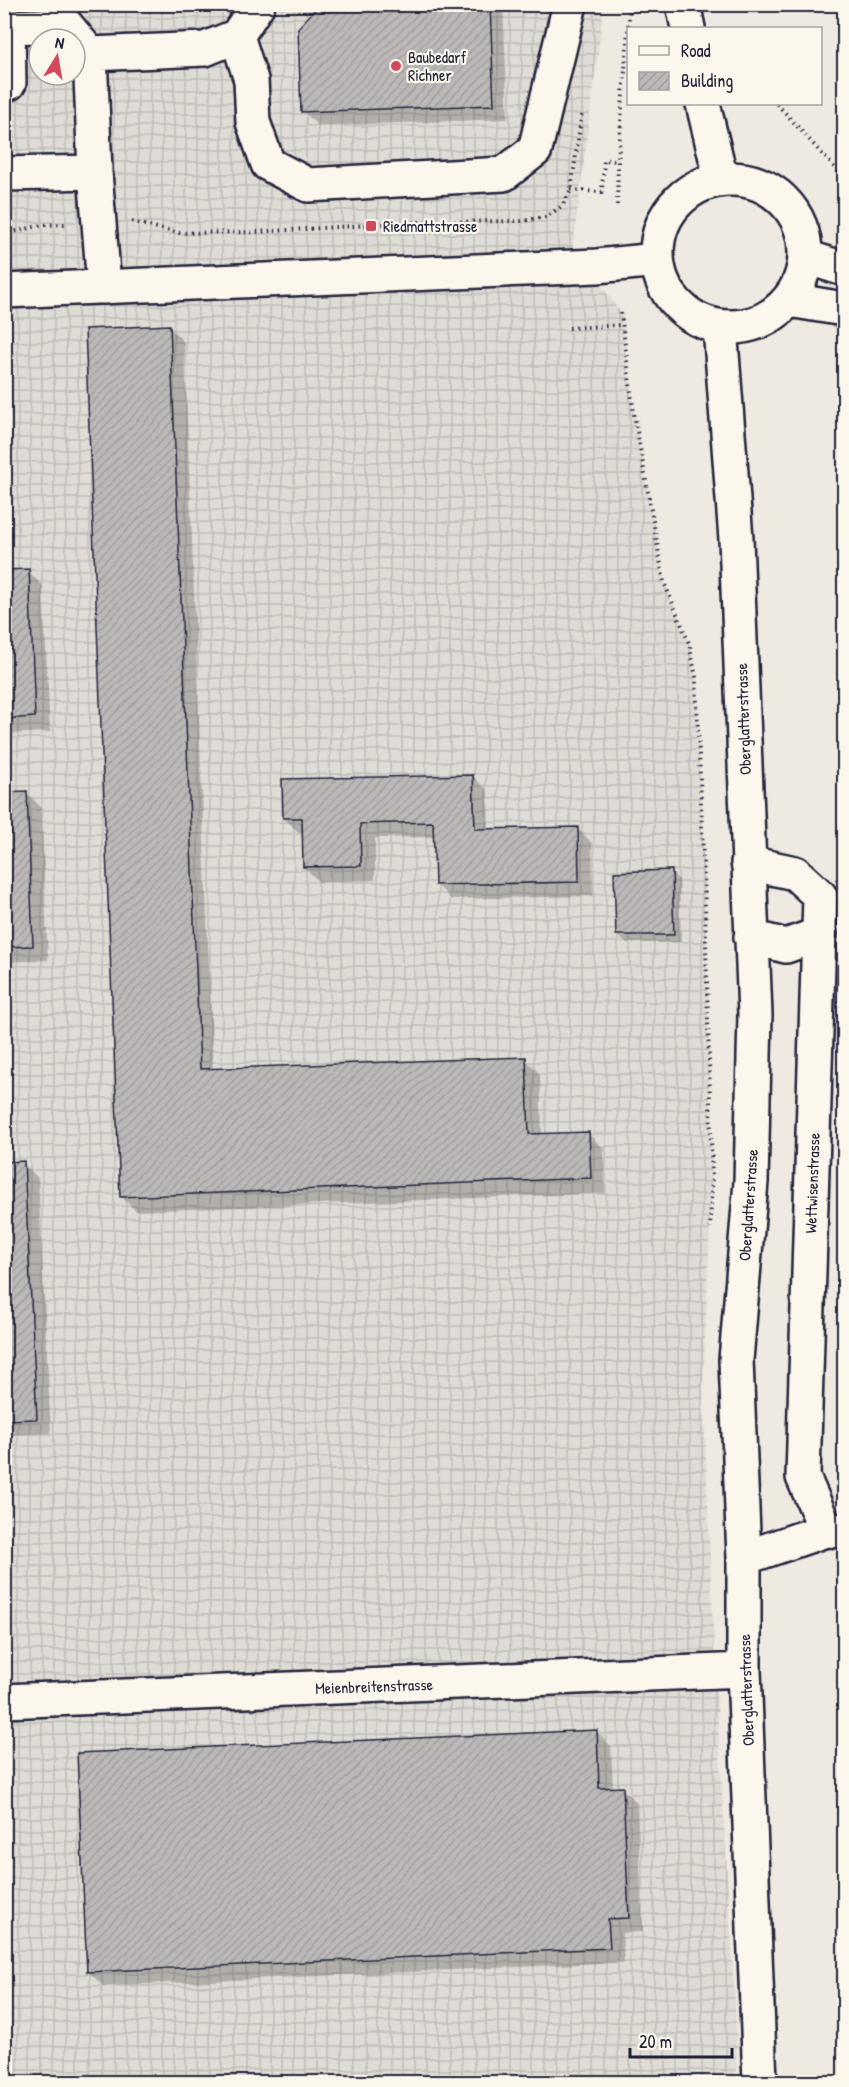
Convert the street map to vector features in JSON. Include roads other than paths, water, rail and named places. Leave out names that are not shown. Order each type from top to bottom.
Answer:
[{"type":"street","points":[[90,54],[205,49],[237,36],[258,4]]},
{"type":"street","points":[[237,36],[251,80],[254,122],[268,164],[278,170],[308,185],[504,174],[535,150],[570,4]]},
{"type":"street","points":[[683,4],[688,27]]},
{"type":"street","points":[[4,83],[9,83],[8,27],[66,26],[90,54],[95,172],[104,287]]},
{"type":"street","points":[[703,105],[721,179]]},
{"type":"street","points":[[4,174],[95,172]]},
{"type":"street","points":[[721,179],[743,180],[764,186],[782,199],[795,215],[804,236],[806,257],[801,280],[789,300],[776,313],[759,322],[740,327],[720,327],[701,321],[684,311],[671,296],[662,279],[657,260],[659,238],[667,216],[680,199],[699,186],[721,179]]},
{"type":"street","points":[[806,257],[844,269]]},
{"type":"street","points":[[4,291],[597,266],[657,260]]},
{"type":"street","points":[[789,300],[844,309]]},
{"type":"street","name":"Oberglatterstrasse","points":[[720,327],[736,539],[755,1015],[751,1182],[736,1360],[744,1558],[744,1670],[760,2082]]},
{"type":"street","name":"Wettwisenstrasse","points":[[748,863],[795,873],[820,896],[803,1477],[836,1530]]},
{"type":"street","points":[[751,937],[786,946],[820,934]]},
{"type":"street","points":[[744,1558],[836,1530]]},
{"type":"street","name":"Meienbreitenstrasse","points":[[4,1701],[744,1670]]},
{"type":"place","name":"Baubedarf Richner","points":[[396,66]]},
{"type":"place","name":"Riedmattstrasse","points":[[371,226]]}]
